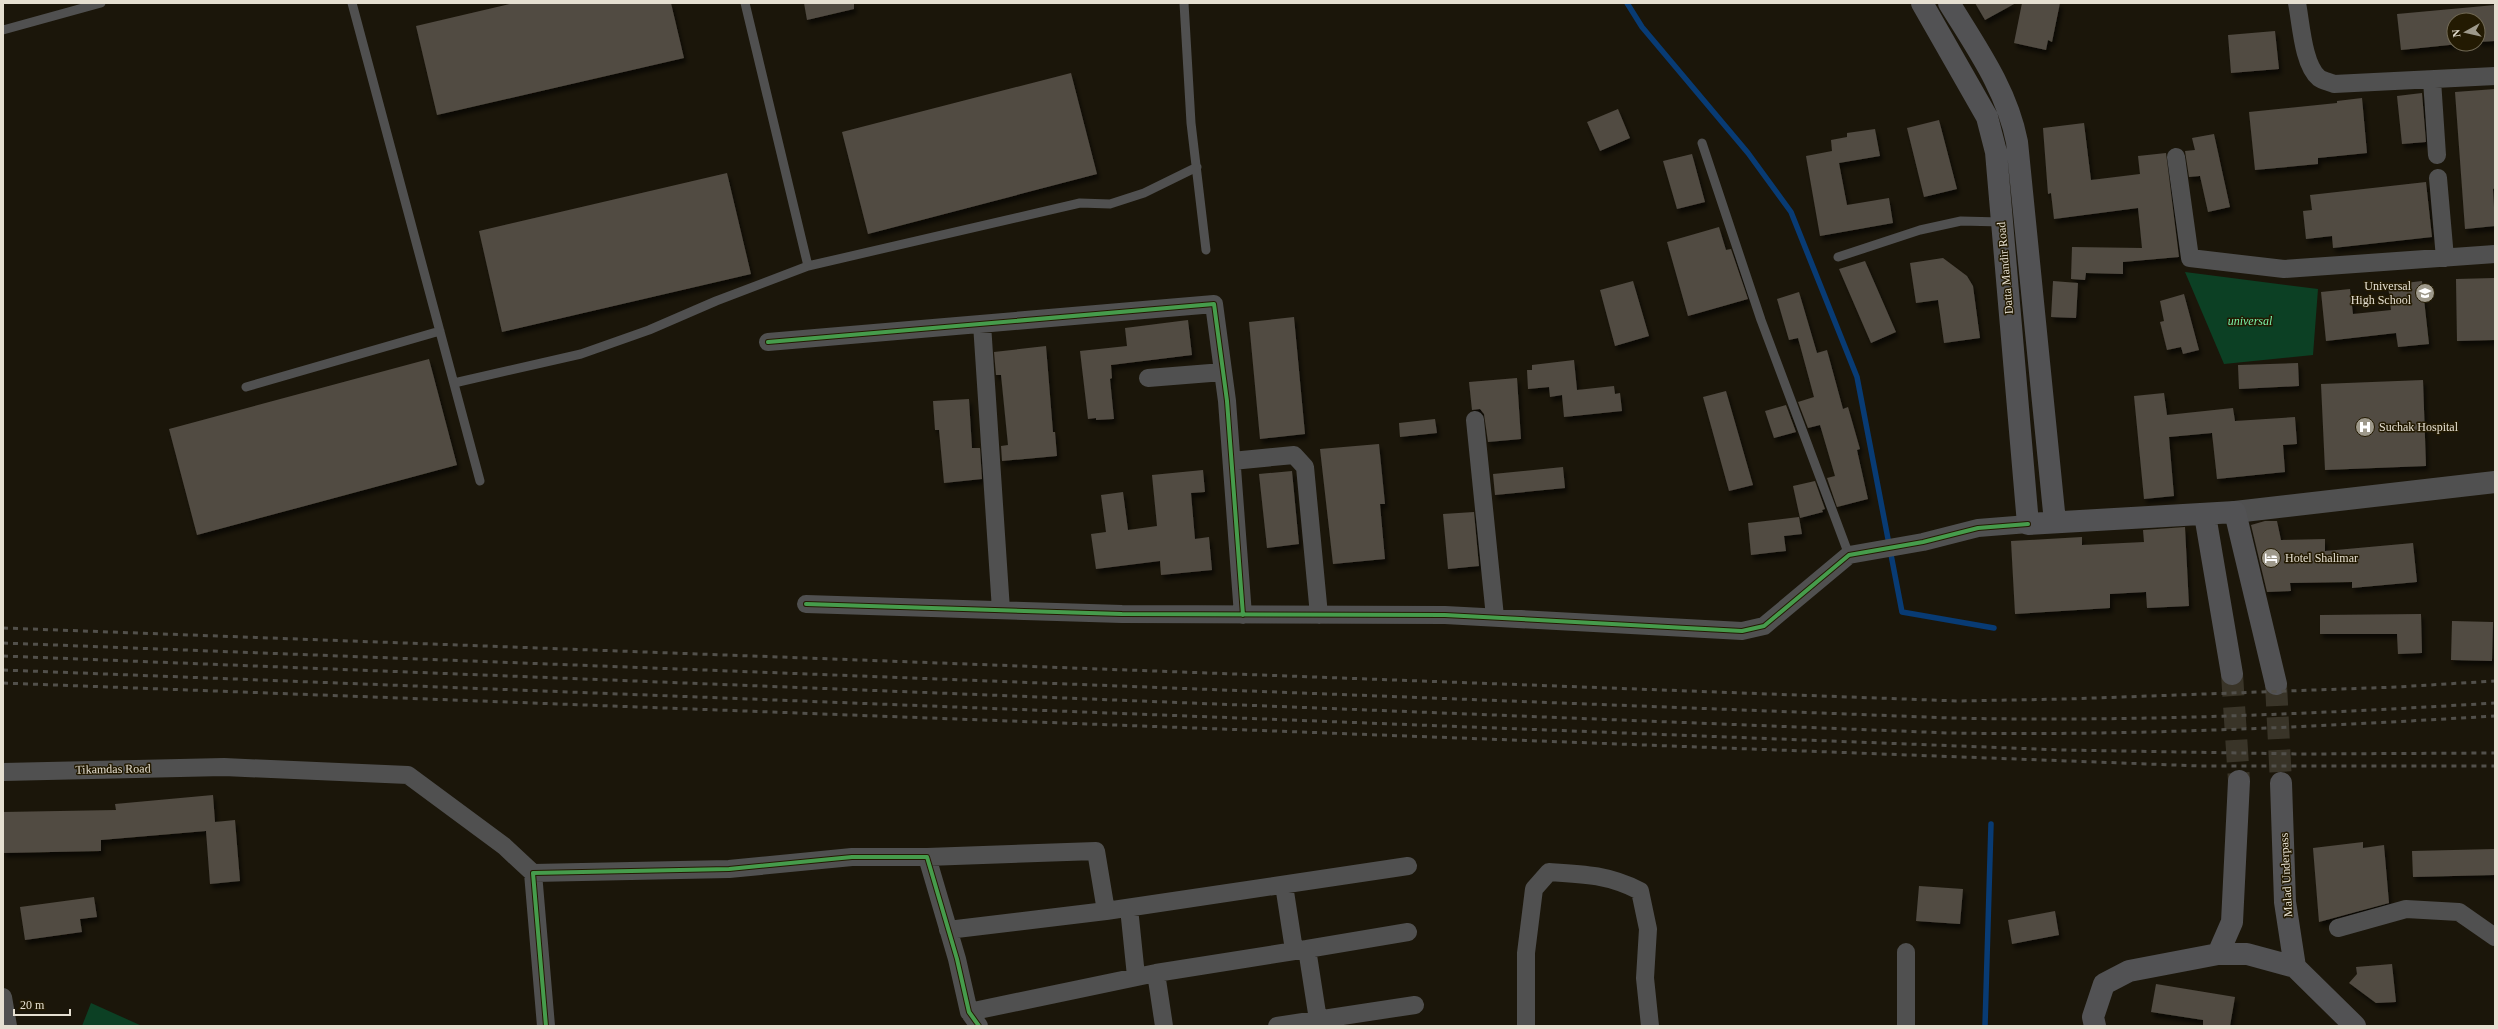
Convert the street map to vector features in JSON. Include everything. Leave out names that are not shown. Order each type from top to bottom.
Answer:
[{"type":"main road","name":"Datta Mandir Road","points":[[1922,3],[1987,117],[1996,152],[2028,524]]},
{"type":"main road","name":"Datta Mandir Road","points":[[1949,3],[2001,90],[2014,123],[2022,185],[2055,522]]},
{"type":"main road","points":[[1998,187],[2022,185]]},
{"type":"main road","points":[[2028,524],[2205,515],[2235,512],[2276,684]]},
{"type":"main road","points":[[2205,515],[2232,674]]},
{"type":"main road","points":[[2218,954],[2232,922],[2239,781]]},
{"type":"main road","name":"Malad Underpass","points":[[2281,783],[2285,902],[2295,967]]},
{"type":"main road","points":[[2095,1026],[2093,1017],[2104,984],[2129,971],[2218,954],[2247,954],[2295,967],[2355,1026]]},
{"type":"street","points":[[2297,3],[2306,54],[2312,68],[2320,79],[2334,84],[2495,76]]},
{"type":"street","points":[[2432,80],[2437,155]]},
{"type":"street","points":[[2176,156],[2190,258],[2284,269],[2495,254]]},
{"type":"street","points":[[2438,178],[2445,258]]},
{"type":"street","points":[[768,342],[1214,304],[1232,461],[1243,615]]},
{"type":"street","points":[[982,324],[1001,610]]},
{"type":"street","points":[[1148,378],[1223,372]]},
{"type":"street","points":[[1476,420],[1495,618]]},
{"type":"street","points":[[1232,461],[1294,455],[1305,467],[1319,615]]},
{"type":"street","points":[[2235,512],[2495,482]]},
{"type":"street","points":[[806,604],[1122,614],[1495,618],[1742,631],[1764,626],[1849,555],[1924,542],[1978,528],[2028,524]]},
{"type":"street","name":"Tikamdas Road","points":[[3,772],[224,767],[408,775],[504,846],[533,873]]},
{"type":"street","points":[[546,1026],[533,873],[729,869],[852,856],[927,857],[1096,850],[1106,911]]},
{"type":"street","points":[[927,857],[974,1019],[1136,976],[1408,932]]},
{"type":"street","points":[[948,930],[1129,908],[1408,866]]},
{"type":"street","points":[[1526,1026],[1526,953],[1534,889],[1549,872],[1588,874],[1619,880],[1640,891],[1648,928],[1645,978],[1650,1026]]},
{"type":"street","points":[[1284,885],[1319,1023]]},
{"type":"street","points":[[1129,908],[1136,976]]},
{"type":"street","points":[[2338,928],[2406,909],[2459,912],[2495,937]]},
{"type":"street","points":[[1906,952],[1906,1026]]},
{"type":"street","points":[[1156,973],[1164,1026]]},
{"type":"street","points":[[3,997],[8,1026]]},
{"type":"street","points":[[1277,1026],[1319,1023],[1415,1005]]},
{"type":"lane","points":[[3,30],[86,5],[101,3]]},
{"type":"lane","points":[[352,3],[480,481]]},
{"type":"lane","points":[[745,3],[808,266]]},
{"type":"lane","points":[[1184,3],[1191,123],[1206,250]]},
{"type":"lane","points":[[1702,143],[1761,320],[1849,555]]},
{"type":"lane","points":[[454,383],[581,354],[649,330],[716,301],[808,266],[1080,203],[1110,204],[1144,193],[1197,167]]},
{"type":"lane","points":[[1838,257],[1920,230],[1961,221],[2001,222]]},
{"type":"lane","points":[[246,387],[440,331]]},
{"type":"green space","name":"universal","points":[[2185,272],[2318,289],[2313,355],[2224,364]]},
{"type":"green space","points":[[91,1003],[142,1026],[82,1026]]},
{"type":"building","points":[[514,3],[671,3],[684,58],[437,115],[416,26]]},
{"type":"building","points":[[804,3],[854,3],[854,9],[807,20]]},
{"type":"building","points":[[1975,3],[2016,3],[1985,20]]},
{"type":"building","points":[[2022,3],[2060,3],[2052,42],[2048,40],[2046,50],[2014,43]]},
{"type":"building","points":[[2495,5],[2495,41],[2486,42],[2486,12],[2446,12],[2446,45],[2401,50],[2397,14]]},
{"type":"building","points":[[2275,31],[2279,69],[2231,73],[2228,35]]},
{"type":"building","points":[[1071,73],[1097,174],[868,234],[842,132]]},
{"type":"building","points":[[2495,89],[2495,188],[2493,189],[2495,226],[2465,229],[2455,92]]},
{"type":"building","points":[[2422,93],[2426,142],[2402,144],[2397,96]]},
{"type":"building","points":[[2362,98],[2367,153],[2318,158],[2318,164],[2255,170],[2249,112],[2337,103],[2337,101]]},
{"type":"building","points":[[1618,109],[1630,138],[1600,151],[1587,122]]},
{"type":"building","points":[[1939,120],[1957,189],[1924,197],[1907,128]]},
{"type":"building","points":[[2084,123],[2091,180],[2140,174],[2138,156],[2166,153],[2179,257],[2123,262],[2123,274],[2086,273],[2085,280],[2071,279],[2072,247],[2142,248],[2138,208],[2054,219],[2051,193],[2048,194],[2043,128]]},
{"type":"building","points":[[1875,129],[1880,156],[1839,163],[1847,205],[1889,198],[1893,223],[1820,236],[1806,156],[1832,151],[1831,140],[1847,137],[1847,133]]},
{"type":"building","points":[[2214,134],[2230,207],[2208,212],[2200,176],[2189,177],[2185,151],[2195,150],[2192,138]]},
{"type":"building","points":[[1692,154],[1705,202],[1677,209],[1663,161]]},
{"type":"building","points":[[727,173],[751,274],[502,332],[479,231]]},
{"type":"building","points":[[2426,182],[2432,237],[2333,248],[2332,236],[2306,239],[2303,211],[2312,210],[2310,195]]},
{"type":"building","points":[[1719,227],[1726,250],[1731,249],[1748,299],[1688,316],[1667,242]]},
{"type":"building","points":[[1943,258],[1967,276],[1973,286],[1980,338],[1944,343],[1938,300],[1916,303],[1910,263]]},
{"type":"building","points":[[1865,261],[1896,332],[1871,343],[1839,269]]},
{"type":"building","points":[[2495,278],[2495,340],[2457,341],[2456,279]]},
{"type":"building","points":[[1633,281],[1649,336],[1615,346],[1600,290]]},
{"type":"building","points":[[2053,281],[2078,283],[2076,318],[2051,317]]},
{"type":"building","points":[[2422,281],[2429,344],[2398,347],[2396,333],[2326,341],[2321,292],[2350,289],[2353,314],[2391,310],[2388,285]]},
{"type":"building","points":[[1799,292],[1817,353],[1827,350],[1843,409],[1848,407],[1860,449],[1857,450],[1868,499],[1837,507],[1827,478],[1835,476],[1820,425],[1808,428],[1798,402],[1814,397],[1798,338],[1789,340],[1777,299]]},
{"type":"building","points":[[2184,294],[2199,350],[2183,354],[2181,347],[2167,350],[2160,322],[2164,321],[2160,301]]},
{"type":"building","points":[[1294,317],[1305,434],[1260,439],[1249,322]]},
{"type":"building","points":[[1188,320],[1192,355],[1111,365],[1112,378],[1110,379],[1114,419],[1088,419],[1080,351],[1127,346],[1125,328]]},
{"type":"building","points":[[1046,346],[1053,432],[1055,432],[1057,456],[1002,461],[1001,446],[1008,445],[1001,375],[996,375],[994,352]]},
{"type":"building","points":[[429,359],[457,465],[197,535],[169,429]]},
{"type":"building","points":[[1574,360],[1577,390],[1614,386],[1615,394],[1620,393],[1622,411],[1564,417],[1562,395],[1550,397],[1549,387],[1528,389],[1527,370],[1532,370],[1532,365]]},
{"type":"building","points":[[2298,363],[2299,386],[2239,389],[2238,365]]},
{"type":"building","points":[[1517,378],[1521,439],[1488,442],[1484,414],[1480,409],[1472,410],[1469,382]]},
{"type":"building","points":[[2423,380],[2426,466],[2325,470],[2321,384]]},
{"type":"building","points":[[1726,391],[1753,485],[1729,491],[1703,397]]},
{"type":"building","points":[[2164,393],[2167,415],[2233,408],[2235,421],[2295,417],[2297,444],[2283,445],[2285,472],[2217,479],[2212,433],[2169,437],[2174,496],[2144,499],[2134,396]]},
{"type":"building","points":[[969,399],[972,448],[980,448],[982,479],[944,483],[939,430],[935,430],[933,401]]},
{"type":"building","points":[[1786,405],[1796,432],[1774,438],[1765,411]]},
{"type":"building","points":[[1435,419],[1437,433],[1400,437],[1399,423]]},
{"type":"building","points":[[1379,444],[1385,504],[1380,504],[1385,559],[1333,564],[1320,449]]},
{"type":"building","points":[[1563,467],[1565,488],[1495,495],[1493,474]]},
{"type":"building","points":[[1203,470],[1205,492],[1191,493],[1195,539],[1209,537],[1212,570],[1161,575],[1160,561],[1096,569],[1091,534],[1106,532],[1101,495],[1123,492],[1128,530],[1157,526],[1152,475]]},
{"type":"building","points":[[1292,471],[1299,544],[1267,548],[1259,474]]},
{"type":"building","points":[[1815,481],[1825,509],[1822,510],[1823,512],[1800,518],[1793,486]]},
{"type":"building","points":[[1474,512],[1479,566],[1448,569],[1443,514]]},
{"type":"building","points":[[1799,517],[1802,534],[1784,536],[1786,551],[1751,555],[1748,523]]},
{"type":"building","points":[[2265,521],[2277,521],[2281,540],[2325,539],[2325,551],[2413,543],[2417,582],[2352,588],[2352,582],[2290,583],[2291,591],[2267,592],[2251,525]]},
{"type":"building","points":[[2185,527],[2189,606],[2147,608],[2146,592],[2110,594],[2110,608],[2015,614],[2011,541],[2082,537],[2082,545],[2144,542],[2143,530]]},
{"type":"building","points":[[2421,614],[2422,653],[2398,654],[2397,634],[2320,634],[2320,615]]},
{"type":"building","points":[[2452,621],[2493,622],[2492,661],[2451,660]]},
{"type":"building","points":[[213,795],[215,822],[235,820],[240,881],[210,884],[206,831],[101,840],[101,851],[3,853],[3,812],[116,810],[115,804]]},
{"type":"building","points":[[2363,842],[2363,848],[2384,845],[2389,903],[2319,922],[2313,848]]},
{"type":"building","points":[[2495,849],[2495,875],[2413,877],[2412,851]]},
{"type":"building","points":[[1919,886],[1963,889],[1960,924],[1916,921]]},
{"type":"building","points":[[94,897],[97,917],[80,919],[82,932],[25,940],[20,907]]},
{"type":"building","points":[[2055,911],[2059,935],[2012,944],[2008,920]]},
{"type":"building","points":[[2392,964],[2396,1002],[2376,1003],[2349,983],[2357,974],[2356,967]]},
{"type":"building","points":[[2156,984],[2235,997],[2230,1026],[2203,1026],[2203,1020],[2151,1012]]},
{"type":"waterway","points":[[1627,3],[1642,27],[1748,153],[1791,212],[1857,377],[1902,612],[1994,628]]},
{"type":"waterway","points":[[1985,1026],[1991,824]]},
{"type":"tunnel","points":[[2232,674],[2239,781]]},
{"type":"tunnel","points":[[2276,684],[2281,783]]},
{"type":"railway","points":[[3,628],[1957,701],[2067,699],[2397,687],[2495,681]]},
{"type":"railway","points":[[3,643],[1951,718],[2155,718],[2359,711],[2495,703]]},
{"type":"railway","points":[[3,656],[1949,733],[2017,734],[2222,730],[2495,716]]},
{"type":"railway","points":[[3,670],[2062,750],[2303,754],[2495,753]]},
{"type":"railway","points":[[3,683],[2201,766],[2495,766]]},
{"type":"cycle path","points":[[768,342],[1214,304],[1227,401],[1243,615]]},
{"type":"cycle path","points":[[806,604],[1122,614],[1445,615],[1742,631],[1764,626],[1849,555],[1923,542],[1978,528],[2028,524]]},
{"type":"cycle path","points":[[546,1026],[533,873],[729,869],[852,857],[927,857],[957,959],[969,1012],[979,1026]]},
{"type":"place","name":"Universal High School","points":[[2425,293]]},
{"type":"place","name":"Suchak Hospital","points":[[2365,427]]},
{"type":"place","name":"Hotel Shalimar","points":[[2271,558]]}]
